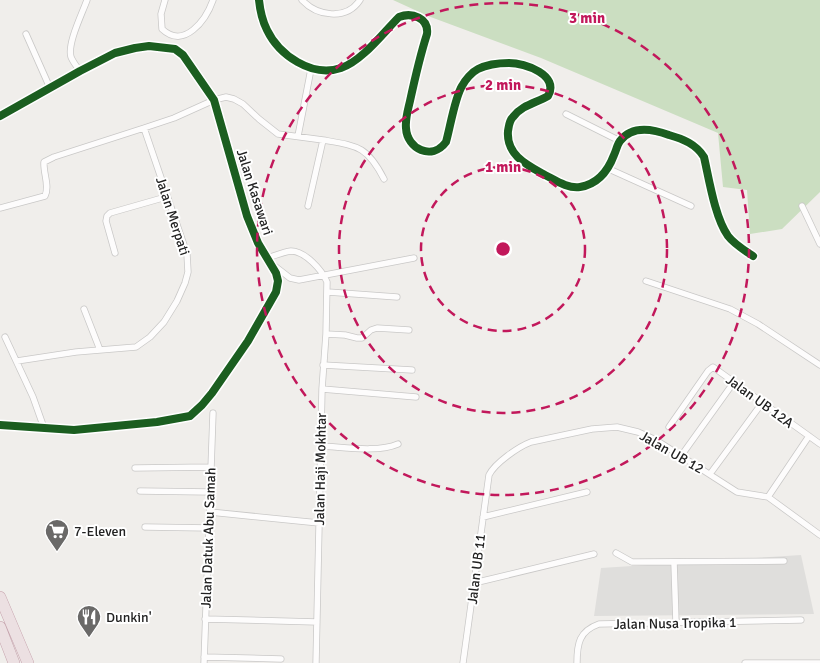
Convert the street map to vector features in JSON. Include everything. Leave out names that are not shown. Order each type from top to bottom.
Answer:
[{"type":"highway","points":[[0,597],[28,663]]},
{"type":"highway","points":[[0,627],[14,663]]},
{"type":"street","points":[[80,71],[71,58],[70,50],[87,0]]},
{"type":"street","points":[[165,0],[161,14],[162,29],[168,34],[176,36],[192,31],[204,18],[213,0]]},
{"type":"street","points":[[259,0],[260,12],[268,31],[281,48],[311,69],[326,70],[340,68],[355,61],[399,17],[406,14],[414,14],[426,23],[428,28],[416,70],[406,117],[407,134],[417,148],[435,152],[441,149],[446,142],[461,87],[469,77],[478,69],[510,63],[529,67],[547,78],[552,90],[548,96],[526,105],[510,119],[508,137],[511,148],[520,161],[560,184],[578,188],[592,184],[609,169],[620,141],[642,129],[655,130],[688,142],[699,149],[704,156],[722,225],[729,237],[752,256]]},
{"type":"street","points":[[302,0],[310,8],[320,13],[332,14],[344,12],[360,0]]},
{"type":"street","points":[[26,34],[50,88]]},
{"type":"street","name":"Jalan Kasawari","points":[[0,116],[115,53],[135,48],[161,47],[175,49],[183,55],[214,100],[248,216],[258,243],[278,282],[276,292],[248,341],[212,393],[190,416],[156,422],[74,430],[0,425]]},
{"type":"street","points":[[298,136],[311,69]]},
{"type":"street","points":[[0,208],[45,196],[47,191],[43,170],[44,162],[174,118],[214,100],[226,97],[234,99],[278,134],[354,145],[364,150],[376,164],[384,179]]},
{"type":"street","points":[[566,114],[620,141]]},
{"type":"street","name":"Jalan Merpati","points":[[17,361],[76,352],[136,346],[150,337],[164,322],[177,300],[188,272],[186,254],[144,128]]},
{"type":"street","points":[[308,206],[323,140]]},
{"type":"street","points":[[609,169],[690,206]]},
{"type":"street","points":[[115,254],[106,221],[107,216],[110,213],[166,197]]},
{"type":"street","points":[[802,206],[820,244]]},
{"type":"street","points":[[268,260],[292,251],[303,254],[324,275]]},
{"type":"street","points":[[268,260],[295,280],[414,258]]},
{"type":"street","name":"Jalan Haji Mokhtar","points":[[316,663],[322,389],[328,292],[328,282],[324,275]]},
{"type":"street","points":[[646,282],[730,309],[758,324],[820,365]]},
{"type":"street","points":[[328,292],[397,297]]},
{"type":"street","points":[[84,309],[100,350]]},
{"type":"street","points":[[326,334],[362,338],[371,330],[377,328],[409,330]]},
{"type":"street","points":[[5,337],[36,404],[44,428]]},
{"type":"street","points":[[323,365],[412,370]]},
{"type":"street","name":"Jalan UB 12A","points":[[669,427],[708,371],[713,367],[820,444]]},
{"type":"street","points":[[681,456],[734,382]]},
{"type":"street","points":[[322,389],[416,398]]},
{"type":"street","points":[[710,474],[762,403]]},
{"type":"street","name":"Jalan Datuk Abu Samah","points":[[204,660],[214,413]]},
{"type":"street","name":"Jalan UB 12","points":[[488,475],[492,469],[523,445],[531,442],[592,429],[617,427],[638,432],[681,456],[737,492],[768,497],[819,531]]},
{"type":"street","points":[[768,497],[810,436]]},
{"type":"street","points":[[321,446],[380,449],[398,444]]},
{"type":"street","points":[[136,468],[211,467]]},
{"type":"street","name":"Jalan UB 11","points":[[463,663],[488,475]]},
{"type":"street","points":[[140,491],[210,492]]},
{"type":"street","points":[[483,517],[587,492]]},
{"type":"street","points":[[210,512],[319,523]]},
{"type":"street","points":[[145,526],[209,528]]},
{"type":"street","points":[[616,553],[632,562],[784,561]]},
{"type":"street","points":[[474,582],[594,554]]},
{"type":"street","points":[[674,562],[676,623]]},
{"type":"street","points":[[205,619],[317,622]]},
{"type":"street","name":"Jalan Nusa Tropika 1","points":[[577,663],[578,647],[582,634],[590,627],[598,624],[800,620]]},
{"type":"street","points":[[204,660],[281,659]]},
{"type":"street","points":[[745,663],[820,662]]},
{"type":"shaded area","points":[[801,555],[814,614],[594,616],[601,568]]},
{"type":"green space","points":[[393,0],[820,0],[820,192],[782,229],[750,234],[747,190],[723,187],[718,133],[541,58],[428,16]]},
{"type":"cycle path","points":[[259,0],[265,26],[272,39],[288,56],[308,67],[319,70],[341,68],[357,59],[399,17],[409,15],[422,20],[427,28],[427,34],[406,125],[407,135],[411,142],[421,150],[434,151],[446,142],[457,97],[469,76],[481,68],[505,63],[532,68],[545,76],[549,82],[548,96],[525,107],[512,119],[509,124],[508,139],[510,147],[519,158],[562,184],[580,187],[597,180],[612,161],[620,141],[630,132],[637,130],[656,131],[689,143],[701,152],[704,157],[713,198],[723,228],[733,242],[753,256]]},
{"type":"cycle path","points":[[0,116],[115,53],[149,46],[175,49],[183,55],[214,100],[247,216],[258,243],[276,273],[278,281],[276,292],[248,341],[212,393],[190,416],[157,422],[74,430],[0,425]]},
{"type":"place","name":"7-Eleven","points":[[57,552]]},
{"type":"place","name":"Dunkin'","points":[[89,638]]}]
